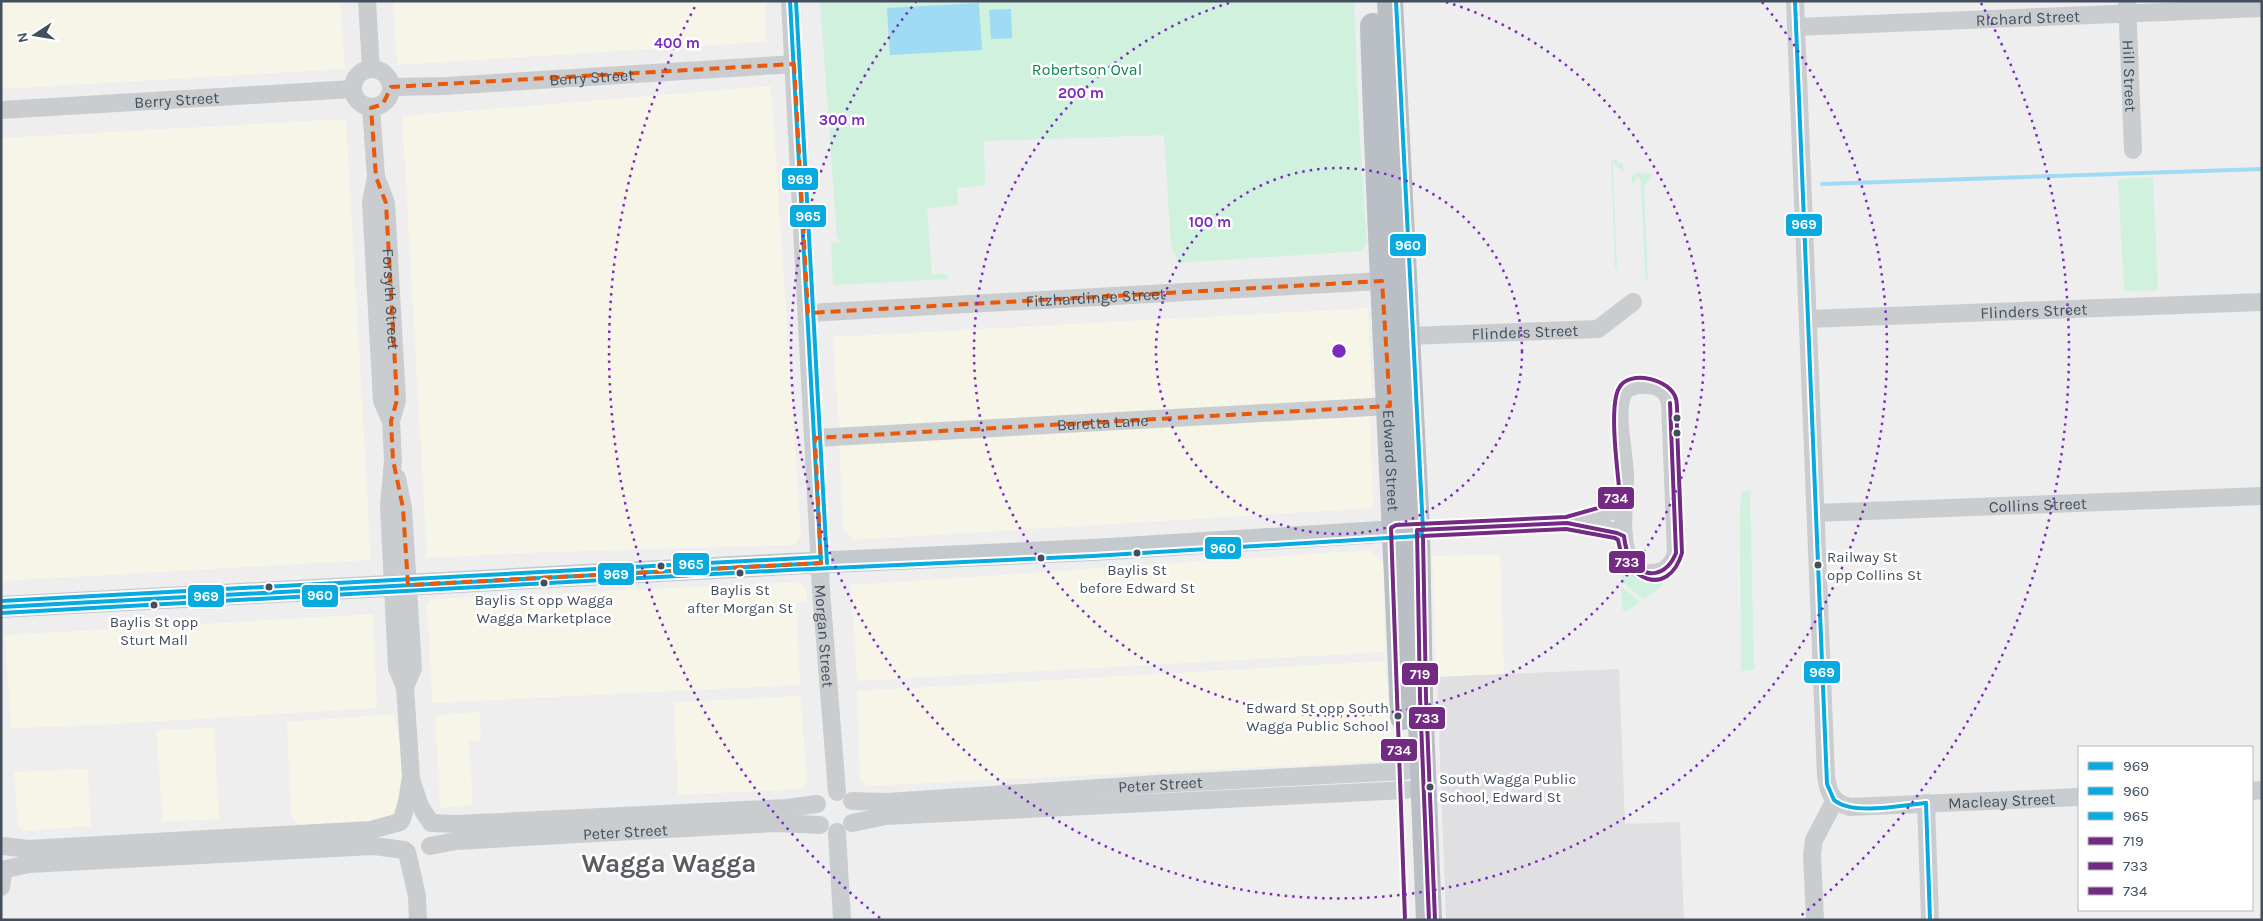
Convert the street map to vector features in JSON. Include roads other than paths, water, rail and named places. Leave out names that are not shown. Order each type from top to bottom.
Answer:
[{"type":"highway","name":"Edward Street","points":[[1373,1],[1393,281],[1406,336],[1405,781],[1411,920]]},
{"type":"highway","name":"Edward Street","points":[[1390,1],[1393,281],[1390,406],[1406,530],[1420,697],[1429,920]]},
{"type":"main road","points":[[1,607],[1084,550],[1406,530]]},
{"type":"street","points":[[366,1],[371,69]]},
{"type":"street","name":"Morgan Street","points":[[790,1],[820,563],[845,797]]},
{"type":"street","points":[[1794,1],[1826,776],[1830,794],[1835,800],[1814,840],[1812,855],[1814,920]]},
{"type":"street","name":"Richard Street","points":[[1796,27],[2127,8],[2262,8]]},
{"type":"street","name":"Hill Street","points":[[2127,8],[2133,150]]},
{"type":"street","name":"Berry Street","points":[[391,87],[462,85],[794,64]]},
{"type":"street","points":[[371,69],[383,72],[390,80],[391,87],[388,98],[383,104],[371,108],[362,105],[357,100],[353,89],[356,77],[360,73],[371,69]]},
{"type":"street","name":"Berry Street","points":[[1,110],[353,89]]},
{"type":"street","name":"Forsyth Street","points":[[371,108],[376,177],[371,202],[381,391],[382,401],[391,421],[393,460],[389,506],[400,585],[397,668],[405,686],[411,777],[407,802],[401,820]]},
{"type":"street","name":"Fitzhardinge Street","points":[[808,313],[1393,281]]},
{"type":"street","name":"Flinders Street","points":[[1406,336],[1598,329],[1633,302]]},
{"type":"street","name":"Flinders Street","points":[[1808,319],[2262,302]]},
{"type":"street","points":[[1630,386],[1656,386],[1667,393],[1670,403],[1676,548],[1674,560],[1666,568],[1658,572],[1642,571],[1633,565],[1628,557],[1624,536],[1623,499],[1625,473],[1621,440],[1621,399],[1624,391],[1630,386]]},
{"type":"street","name":"Baretta Lane","points":[[814,438],[1390,406]]},
{"type":"street","name":"Collins Street","points":[[1816,513],[2262,496]]},
{"type":"street","points":[[1406,530],[1567,523],[1611,511],[1623,499]]},
{"type":"street","points":[[1567,523],[1581,528],[1612,530],[1624,536]]},
{"type":"street","points":[[1303,776],[1304,796]]},
{"type":"street","name":"Peter Street","points":[[1011,802],[1088,788],[1303,776],[1405,781]]},
{"type":"street","name":"Forsyth Street","points":[[411,777],[420,806],[430,821]]},
{"type":"street","points":[[1233,780],[1234,799]]},
{"type":"street","name":"Peter Street","points":[[721,819],[836,827],[942,806],[1011,802],[1089,806],[1304,796],[1405,781]]},
{"type":"street","points":[[1157,784],[1157,803]]},
{"type":"street","points":[[1088,788],[1089,806]]},
{"type":"street","points":[[825,795],[845,797],[855,812],[836,827],[816,815],[817,804],[825,795]]},
{"type":"street","name":"Peter Street","points":[[845,797],[942,806]]},
{"type":"street","name":"Macleay Street","points":[[1835,800],[1850,807],[2078,797]]},
{"type":"street","name":"Peter Street","points":[[430,821],[446,824],[521,829],[721,819],[817,804]]},
{"type":"street","points":[[1926,804],[1930,920]]},
{"type":"street","points":[[302,842],[371,830],[414,814],[430,821],[435,832],[420,867],[417,896],[418,920]]},
{"type":"street","points":[[401,820],[396,832],[397,842],[405,851],[417,896]]},
{"type":"street","points":[[836,827],[842,920]]},
{"type":"street","name":"Peter Street","points":[[428,848],[521,829]]},
{"type":"street","points":[[3,876],[29,864],[104,854],[164,850],[302,842],[374,846],[417,854],[428,848]]},
{"type":"street","points":[[2,845],[28,849],[104,854]]},
{"type":"street","points":[[2,845],[9,857],[3,876]]},
{"type":"water","points":[[979,3],[982,50],[890,55],[887,8]]},
{"type":"water","points":[[1011,9],[1012,38],[991,39],[989,10]]},
{"type":"waterway","points":[[1822,184],[2262,169]]},
{"type":"place","name":"Baylis St before Edward St","points":[[1137,553]]},
{"type":"place","name":"Railway St opp Collins St","points":[[1818,565]]},
{"type":"place","name":"Baylis St after Morgan St","points":[[740,573]]},
{"type":"place","name":"Baylis St opp Wagga Wagga Marketplace","points":[[544,583]]},
{"type":"place","name":"Baylis St opp Sturt Mall","points":[[154,605]]},
{"type":"place","name":"Edward St opp South Wagga Public School","points":[[1398,716]]},
{"type":"place","name":"South Wagga Public School, Edward St","points":[[1430,787]]},
{"type":"district","name":"Wagga Wagga","points":[[669,863]]},
{"type":"park label","name":"Robertson Oval","points":[[1087,69]]}]
